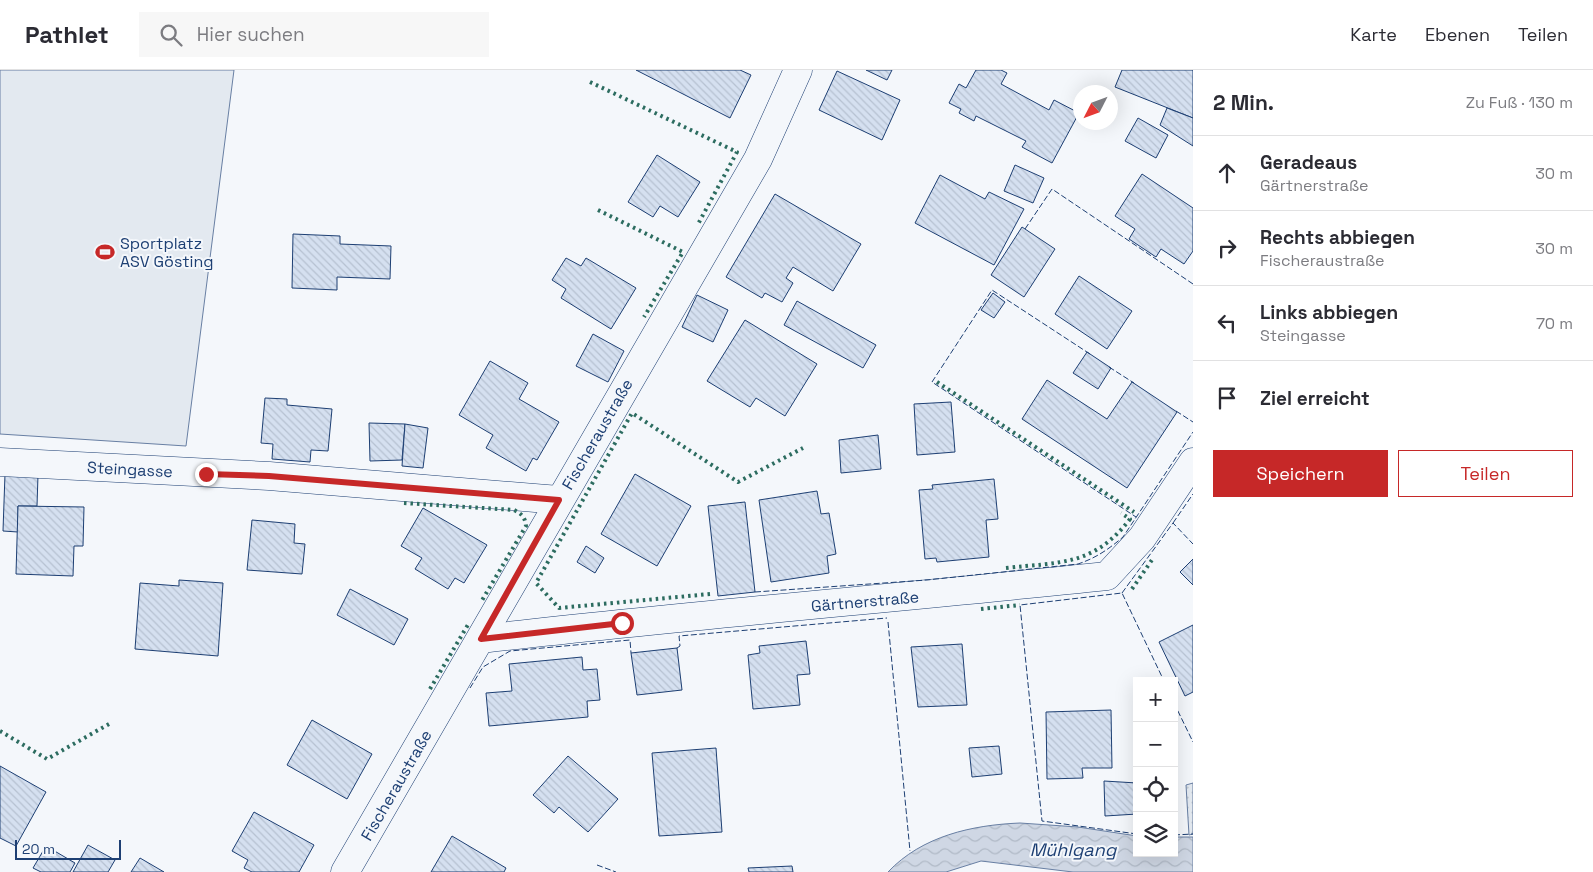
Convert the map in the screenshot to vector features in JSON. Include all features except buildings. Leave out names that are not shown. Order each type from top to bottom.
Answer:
[{"type":"street","name":"Fischeraustraße","points":[[344,872],[758,159],[798,70]]},
{"type":"street","name":"Steingasse","points":[[0,462],[269,476],[559,500]]},
{"type":"street","name":"Gärtnerstraße","points":[[481,639],[622,623],[884,600],[1107,576],[1142,538],[1193,462]]},
{"type":"shaded area","name":"Sportplatz ASV Gösting","points":[[0,70],[234,70],[186,446],[0,434]]},
{"type":"shaded area","points":[[1193,783],[1193,834],[1189,835],[1186,785]]},
{"type":"water","name":"Mühlgang","points":[[1020,823],[1078,827],[1133,835],[1133,857],[1178,857],[1178,837],[1193,837],[1193,872],[1073,872],[981,861],[946,872],[888,872],[916,849],[932,841],[966,830]]},
{"type":"hedge","points":[[590,82],[737,152],[697,226]]},
{"type":"hedge","points":[[598,210],[683,252],[644,317]]},
{"type":"hedge","points":[[937,382],[1134,512]]},
{"type":"hedge","points":[[710,594],[559,608],[536,583],[632,413],[738,482],[803,448]]},
{"type":"hedge","points":[[404,503],[514,510],[523,516],[526,526],[481,602]]},
{"type":"hedge","points":[[1006,568],[1059,562],[1089,554],[1103,546],[1130,519],[1121,513]]},
{"type":"hedge","points":[[1132,589],[1154,557]]},
{"type":"hedge","points":[[981,609],[1020,605]]},
{"type":"hedge","points":[[430,689],[469,623]]},
{"type":"hedge","points":[[0,731],[47,759],[109,724]]},
{"type":"fence","points":[[1025,229],[1052,189],[1193,284]]},
{"type":"fence","points":[[1090,354],[992,290],[932,382],[1136,517]]},
{"type":"fence","points":[[1109,367],[1134,383]]},
{"type":"fence","points":[[1176,411],[1193,422]]},
{"type":"fence","points":[[755,592],[927,580],[1078,564],[1102,553],[1123,537],[1193,432]]},
{"type":"fence","points":[[1173,523],[1193,494]]},
{"type":"fence","points":[[1122,593],[1173,523],[1193,544]]},
{"type":"fence","points":[[1133,833],[1042,821],[1020,605],[1122,593],[1162,677]]},
{"type":"fence","points":[[677,648],[680,646],[679,636],[887,618]]},
{"type":"fence","points":[[888,622],[910,851]]},
{"type":"fence","points":[[470,688],[483,667],[510,651],[630,640],[631,653]]},
{"type":"fence","points":[[1178,711],[1193,742]]},
{"type":"fence","points":[[1178,835],[1193,834]]},
{"type":"fence","points":[[597,865],[616,872]]},
{"type":"place","name":"Sportplatz ASV Gösting","points":[[105,252]]},
{"type":"route","points":[[206,474],[269,476],[559,500],[481,639],[622,623]]}]
